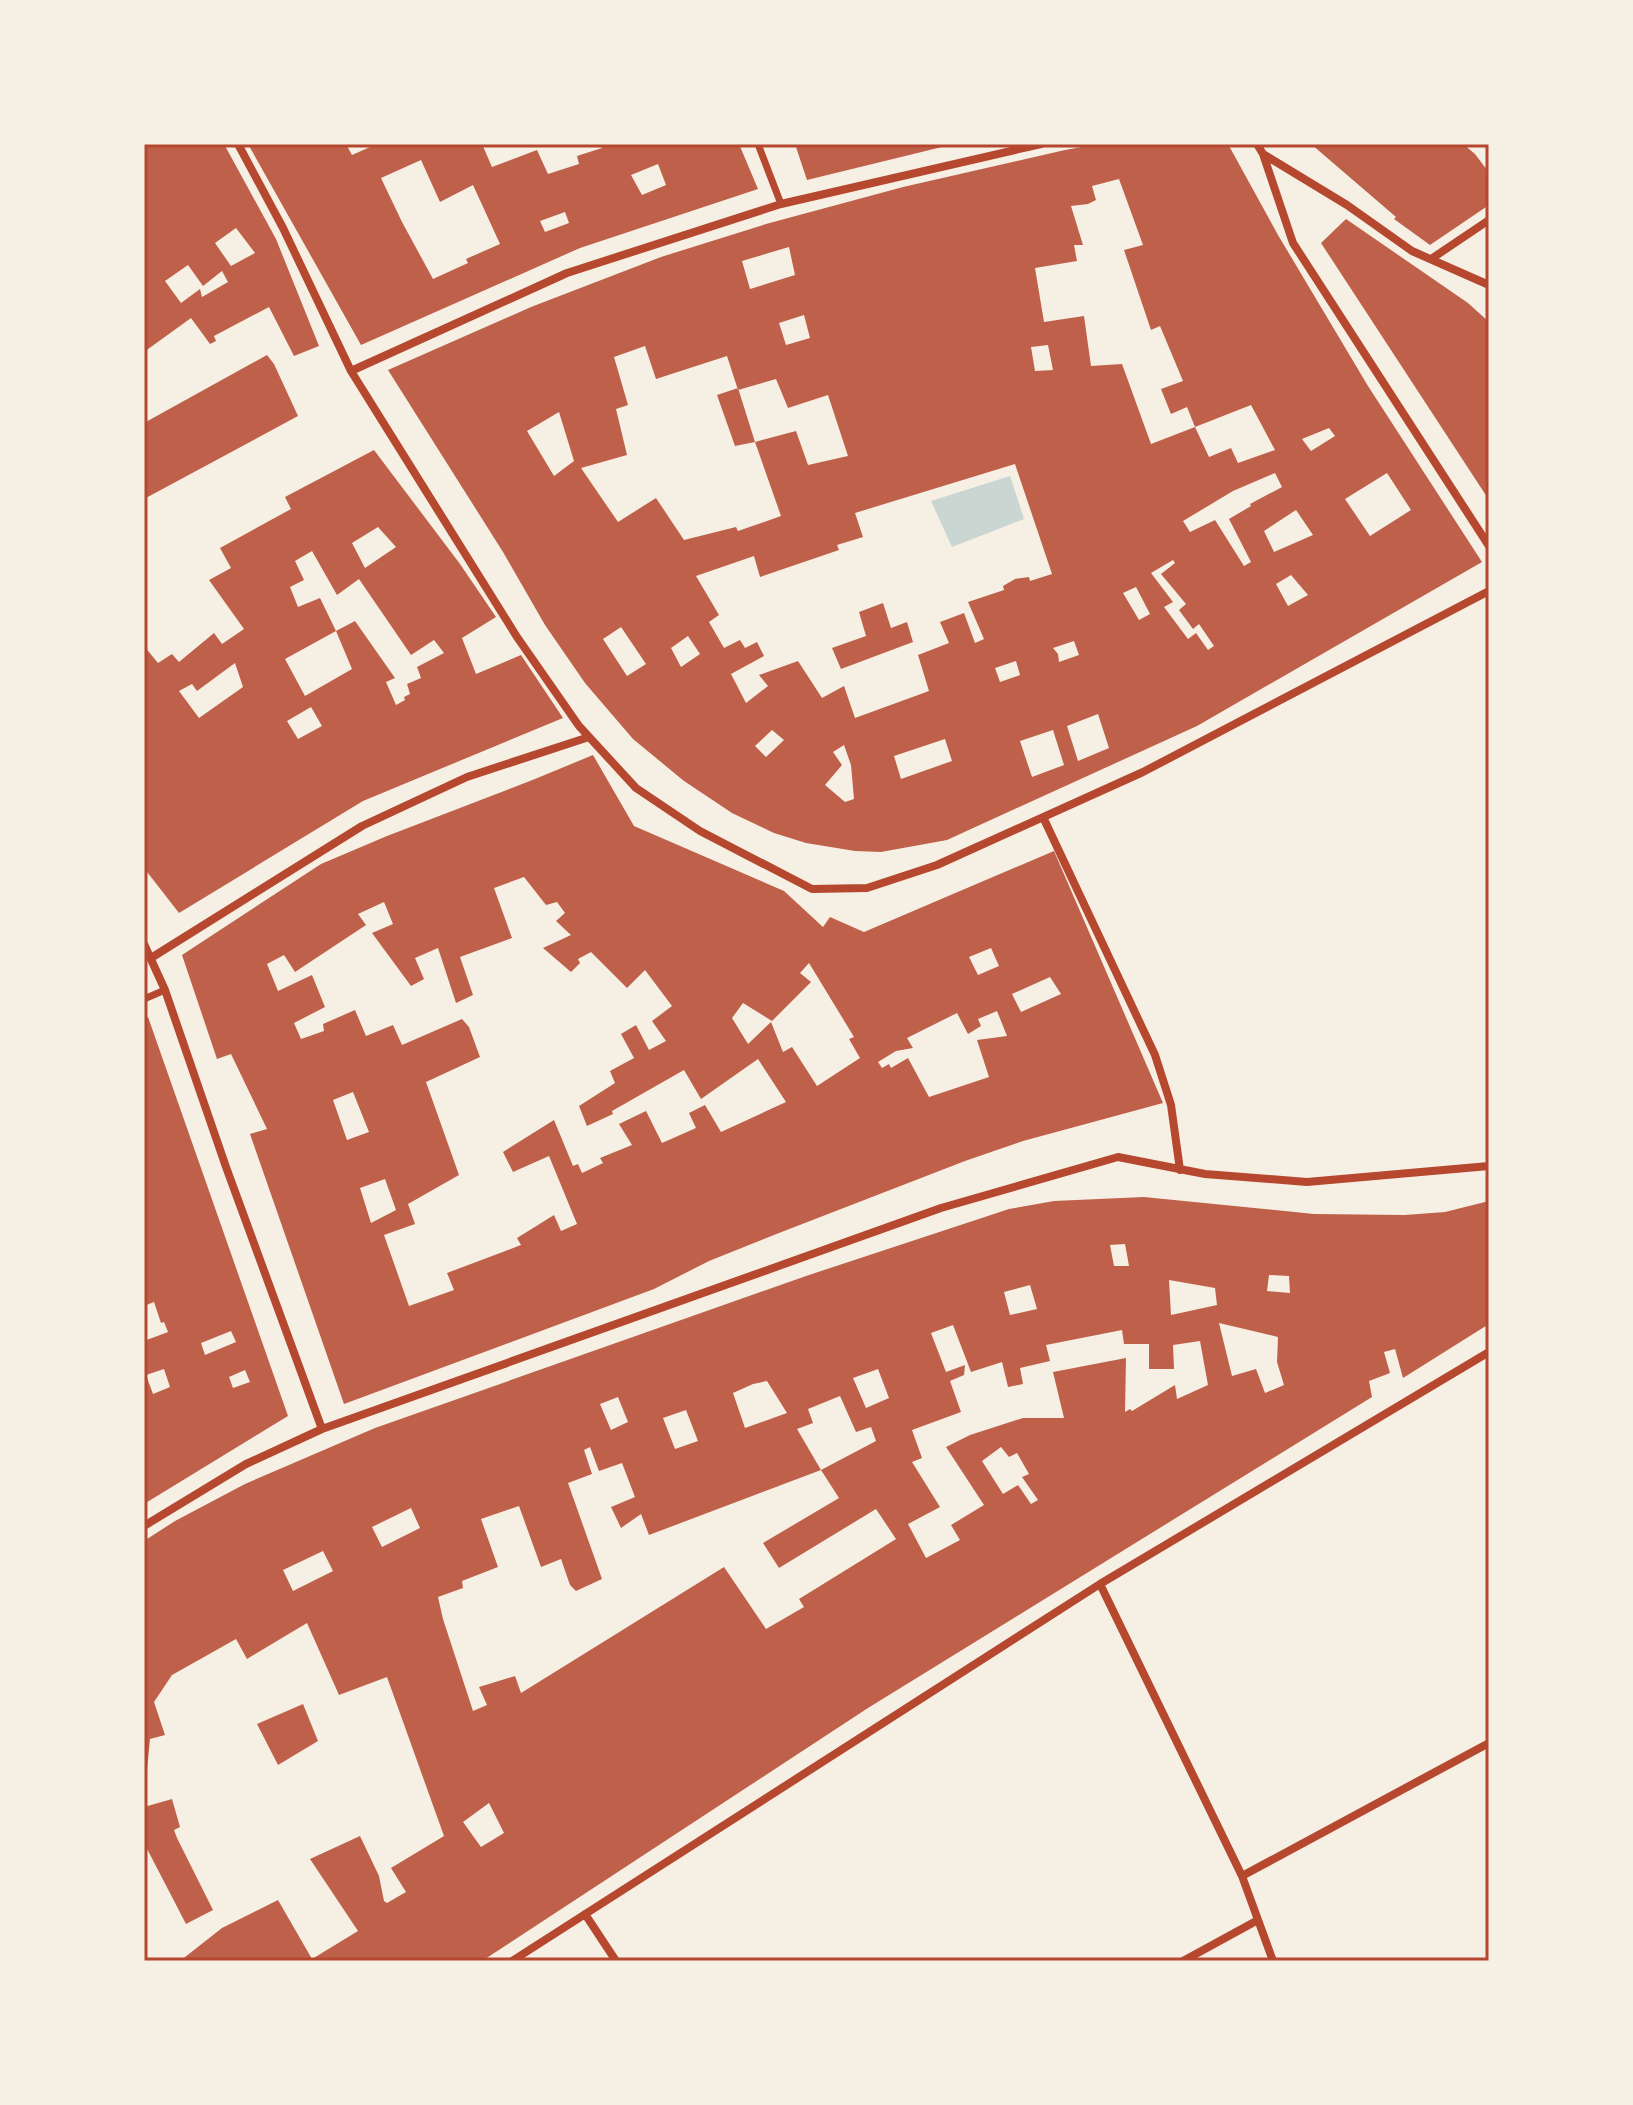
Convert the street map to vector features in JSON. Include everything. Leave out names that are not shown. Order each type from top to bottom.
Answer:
[{"type":"street","points":[[238,144],[283,228],[351,371],[517,637],[579,726],[636,788],[700,831],[812,889],[867,888],[937,865],[1143,772],[1489,591]]},
{"type":"street","points":[[758,144],[781,204]]},
{"type":"street","points":[[351,371],[567,273],[781,204],[1041,144]]},
{"type":"street","points":[[1257,144],[1293,243],[1489,546]]},
{"type":"street","points":[[1263,154],[1347,205],[1412,251],[1489,285]]},
{"type":"street","points":[[1431,259],[1489,220]]},
{"type":"street","points":[[151,958],[362,826],[467,777],[589,737]]},
{"type":"street","points":[[1043,817],[1155,1055],[1171,1105],[1180,1170]]},
{"type":"street","points":[[144,944],[165,990],[322,1429]]},
{"type":"street","points":[[144,999],[165,990]]},
{"type":"street","points":[[144,1526],[246,1464],[322,1429],[941,1208],[1118,1157],[1205,1174],[1307,1182],[1489,1166]]},
{"type":"street","points":[[512,1961],[1100,1584],[1489,1352]]},
{"type":"street","points":[[1100,1584],[1242,1876],[1273,1961]]},
{"type":"street","points":[[1242,1876],[1489,1743]]},
{"type":"street","points":[[585,1914],[616,1961]]},
{"type":"street","points":[[1183,1961],[1258,1920]]},
{"type":"shaded area","points":[[1010,476],[1024,519],[952,547],[931,501]]},
{"type":"building","points":[[144,144],[224,144],[276,239],[319,346],[294,356],[269,307],[214,336],[216,341],[210,344],[191,318],[144,352]],"holes":[[[236,228],[255,253],[231,266],[215,243]],[[188,265],[203,286],[222,271],[228,282],[202,297],[200,289],[181,303],[165,281]]]},
{"type":"building","points":[[248,144],[346,144],[352,155],[377,144],[482,144],[492,167],[537,150],[548,174],[579,164],[577,156],[602,148],[601,144],[739,144],[758,189],[580,248],[361,345]],"holes":[[[421,160],[440,202],[473,185],[500,244],[466,259],[468,263],[433,279],[381,178]],[[658,164],[666,185],[642,195],[631,175]],[[565,212],[569,223],[545,232],[540,221]]]},
{"type":"building","points":[[795,144],[941,144],[942,147],[807,180]]},
{"type":"building","points":[[1098,144],[1228,144],[1368,386],[1482,562],[1197,726],[947,840],[881,852],[855,851],[806,843],[774,833],[732,813],[684,781],[633,739],[585,683],[545,625],[503,552],[388,370],[531,307],[661,257],[766,224],[903,187]],"holes":[[[1119,179],[1143,245],[1124,250],[1151,330],[1160,326],[1183,381],[1161,389],[1171,414],[1187,407],[1195,427],[1151,444],[1122,364],[1091,366],[1084,316],[1044,322],[1035,268],[1077,261],[1074,245],[1083,245],[1071,206],[1096,200],[1092,186]],[[789,247],[795,275],[750,289],[742,261]],[[804,315],[810,338],[786,345],[779,323]],[[1048,345],[1053,370],[1035,371],[1031,347]],[[645,346],[656,379],[727,356],[738,390],[776,379],[788,408],[828,395],[848,456],[808,465],[796,431],[755,442],[781,516],[738,531],[736,527],[684,540],[656,498],[618,522],[581,468],[627,455],[616,409],[628,405],[614,357]],[[1251,405],[1275,450],[1238,463],[1231,448],[1209,457],[1195,427]],[[559,412],[574,461],[554,476],[527,431]],[[1329,428],[1335,436],[1311,451],[1302,439]],[[1015,464],[1052,574],[1030,581],[1029,577],[1015,579],[1003,586],[1004,590],[968,602],[984,639],[975,643],[964,613],[940,622],[949,643],[918,655],[929,691],[855,718],[844,686],[822,698],[798,661],[759,675],[768,686],[746,703],[731,674],[764,656],[757,642],[745,648],[740,640],[724,648],[709,622],[719,615],[696,576],[754,556],[760,577],[839,550],[837,545],[863,537],[855,513]],[[1275,473],[1282,487],[1229,519],[1251,562],[1244,566],[1215,520],[1190,532],[1183,521],[1233,491]],[[1387,473],[1411,510],[1370,536],[1345,499]],[[1296,510],[1313,535],[1274,552],[1264,531]],[[1173,560],[1175,563],[1161,574],[1186,604],[1179,610],[1193,629],[1199,624],[1214,646],[1208,650],[1196,633],[1188,639],[1164,607],[1173,602],[1151,573]],[[1291,575],[1308,595],[1288,606],[1276,584]],[[1136,587],[1150,614],[1139,620],[1123,593]],[[621,627],[646,664],[627,676],[603,639]],[[688,636],[700,654],[681,667],[671,648]],[[1074,641],[1079,655],[1059,662],[1053,648]],[[1016,661],[1020,675],[1000,682],[995,668]],[[1098,714],[1109,748],[1078,761],[1067,726]],[[772,730],[784,740],[766,757],[755,746]],[[1053,730],[1064,765],[1032,777],[1020,741]],[[945,739],[952,761],[901,779],[894,756]],[[844,745],[851,765],[854,799],[845,802],[825,785],[842,765],[833,752]]]},
{"type":"building","points":[[1311,144],[1463,144],[1489,169],[1489,205],[1430,245],[1394,219],[1396,217]]},
{"type":"building","points":[[1346,219],[1468,303],[1489,322],[1489,500],[1321,243]]},
{"type":"building","points":[[267,355],[298,416],[144,499],[144,423]]},
{"type":"building","points":[[738,388],[755,442],[735,446],[717,395]]},
{"type":"building","points":[[374,450],[496,617],[462,638],[476,674],[521,655],[563,718],[363,801],[179,913],[144,868],[144,646],[158,663],[172,654],[179,662],[214,633],[222,644],[244,629],[209,580],[231,568],[220,548],[291,509],[285,497]],"holes":[[[378,527],[396,547],[365,568],[352,543]],[[312,551],[337,595],[359,579],[411,655],[434,640],[444,653],[417,667],[421,678],[407,684],[410,694],[396,705],[386,682],[395,678],[355,621],[336,631],[320,598],[298,607],[290,587],[304,580],[295,561]],[[336,631],[352,669],[305,696],[285,659]],[[235,663],[243,687],[199,718],[179,691],[192,684],[197,691]],[[311,707],[322,726],[298,739],[287,721]]]},
{"type":"building","points":[[883,603],[891,628],[907,622],[913,642],[841,669],[832,648],[866,636],[859,612]]},
{"type":"building","points":[[593,755],[634,826],[784,891],[823,927],[830,917],[864,932],[1054,851],[1163,1103],[1023,1141],[965,1161],[709,1261],[654,1289],[344,1404],[250,1134],[267,1129],[231,1054],[217,1059],[182,955],[321,864]],"holes":[[[524,877],[546,905],[557,902],[565,913],[556,921],[571,935],[543,948],[571,972],[580,963],[578,959],[591,952],[627,988],[645,970],[672,1006],[652,1021],[666,1041],[649,1050],[636,1025],[621,1034],[634,1058],[610,1071],[615,1083],[579,1106],[587,1126],[613,1114],[612,1111],[684,1070],[701,1099],[758,1059],[786,1102],[721,1132],[705,1105],[689,1113],[696,1128],[662,1143],[646,1111],[619,1124],[632,1145],[600,1158],[603,1163],[582,1173],[578,1164],[573,1166],[554,1120],[503,1152],[513,1172],[549,1156],[577,1224],[561,1231],[554,1215],[517,1238],[521,1245],[447,1273],[454,1290],[409,1306],[384,1235],[415,1224],[408,1204],[459,1175],[426,1082],[480,1057],[469,1027],[462,1019],[402,1045],[393,1025],[366,1036],[355,1010],[323,1024],[324,1031],[301,1039],[294,1023],[325,1007],[312,975],[278,991],[267,964],[284,955],[295,972],[366,925],[358,914],[384,902],[393,924],[372,933],[411,986],[424,979],[415,958],[438,948],[456,1003],[473,995],[460,957],[512,938],[494,888]],[[991,948],[999,966],[978,975],[969,957]],[[809,963],[854,1037],[849,1039],[860,1058],[817,1086],[792,1047],[783,1052],[771,1022],[748,1044],[732,1018],[743,1003],[772,1021],[811,982],[800,973]],[[1050,977],[1061,994],[1021,1012],[1012,994]],[[997,1011],[1007,1036],[977,1040],[989,1077],[929,1097],[908,1058],[891,1068],[889,1064],[882,1068],[878,1062],[896,1051],[913,1048],[907,1038],[957,1013],[968,1034],[981,1026],[978,1019]],[[353,1092],[369,1132],[347,1140],[333,1100]],[[385,1179],[396,1210],[371,1223],[360,1188]]]},
{"type":"building","points":[[148,1017],[288,1416],[144,1504],[144,1341],[168,1332],[164,1322],[161,1323],[154,1302],[144,1306],[144,1019]],"holes":[[[231,1331],[236,1342],[205,1355],[201,1343]],[[164,1369],[170,1387],[153,1394],[146,1375]],[[245,1370],[250,1382],[233,1388],[229,1377]]]},
{"type":"building","points":[[1144,1197],[1314,1214],[1405,1215],[1445,1212],[1489,1201],[1489,1324],[1403,1378],[1395,1349],[1384,1352],[1390,1373],[1369,1381],[1372,1397],[868,1708],[482,1961],[180,1961],[222,1928],[278,1900],[312,1959],[358,1931],[310,1859],[360,1836],[379,1876],[387,1903],[406,1892],[391,1868],[444,1836],[387,1677],[339,1695],[307,1623],[247,1659],[236,1639],[172,1675],[154,1702],[165,1735],[150,1739],[144,1780],[144,1541],[245,1484],[375,1428],[809,1275],[1009,1209],[1054,1201]],"holes":[[[1125,1244],[1129,1266],[1114,1266],[1110,1245]],[[1269,1275],[1289,1276],[1290,1293],[1267,1291]],[[1169,1280],[1215,1288],[1217,1305],[1171,1315]],[[1030,1285],[1037,1309],[1010,1315],[1004,1292]],[[1219,1323],[1278,1337],[1277,1362],[1284,1385],[1265,1393],[1256,1369],[1232,1376]],[[953,1325],[971,1372],[1002,1362],[1008,1387],[1023,1384],[1020,1368],[1050,1361],[1046,1345],[1122,1330],[1124,1344],[1149,1344],[1149,1369],[1174,1369],[1173,1345],[1200,1341],[1208,1385],[1177,1399],[1175,1385],[1132,1411],[1125,1412],[1126,1358],[1053,1372],[1064,1418],[1023,1418],[970,1435],[946,1447],[984,1505],[951,1525],[960,1540],[926,1558],[908,1524],[940,1507],[912,1462],[922,1458],[912,1430],[961,1412],[950,1381],[964,1375],[965,1365],[946,1372],[931,1333]],[[878,1369],[889,1398],[866,1408],[853,1378]],[[767,1381],[787,1413],[745,1428],[733,1393]],[[840,1396],[856,1432],[871,1427],[876,1441],[821,1470],[797,1429],[813,1423],[808,1409]],[[618,1397],[628,1422],[611,1430],[600,1404]],[[686,1410],[698,1441],[675,1449],[663,1418]],[[590,1447],[599,1471],[622,1463],[635,1497],[611,1507],[621,1528],[641,1514],[649,1535],[821,1470],[839,1498],[763,1543],[779,1568],[876,1509],[896,1539],[799,1599],[804,1607],[766,1629],[724,1567],[521,1693],[515,1676],[479,1687],[487,1705],[473,1711],[438,1597],[463,1588],[462,1581],[498,1567],[481,1519],[519,1506],[541,1567],[561,1559],[570,1585],[576,1591],[602,1579],[568,1483],[592,1474],[584,1450]],[[1001,1447],[1009,1457],[1017,1453],[1029,1474],[1022,1477],[1038,1500],[1031,1504],[1018,1485],[1003,1494],[982,1461]],[[411,1508],[420,1528],[382,1547],[372,1527]],[[323,1551],[333,1571],[293,1591],[283,1570]],[[489,1803],[504,1833],[481,1847],[463,1822]]]},
{"type":"building","points":[[303,1704],[318,1741],[278,1765],[257,1724]]},
{"type":"building","points":[[172,1799],[180,1827],[174,1830],[213,1910],[186,1924],[144,1843],[144,1807]]}]
